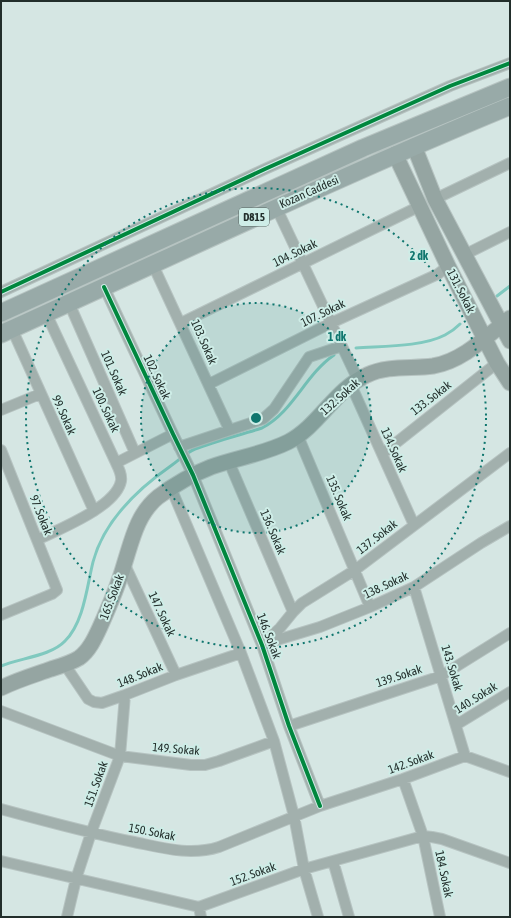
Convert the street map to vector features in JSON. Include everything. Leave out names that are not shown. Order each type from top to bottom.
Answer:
[{"type":"highway","name":"Kozan Caddesi","points":[[1,313],[363,148],[510,87]]},
{"type":"highway","name":"Kozan Caddesi","points":[[6,331],[153,265],[276,207],[395,154],[510,106]]},
{"type":"main road","points":[[414,146],[435,199],[464,255],[505,322],[510,341]]},
{"type":"main road","name":"131. Sokak","points":[[395,154],[484,338],[497,363],[510,383]]},
{"type":"main road","name":"132. Sokak","points":[[193,475],[210,467],[276,447],[298,436],[354,383],[367,375],[386,369],[428,366],[446,362],[463,354],[505,322]]},
{"type":"main road","name":"165. Sokak","points":[[1,688],[27,677],[65,665],[79,658],[88,649],[96,636],[106,613],[140,518],[147,506],[171,488],[193,475]]},
{"type":"street","points":[[1,292],[265,169],[450,86],[510,63]]},
{"type":"street","points":[[435,199],[510,163]]},
{"type":"street","name":"104. Sokak","points":[[181,323],[420,206]]},
{"type":"street","name":"134. Sokak","points":[[276,207],[342,346],[354,383],[382,454],[414,525]]},
{"type":"street","points":[[464,255],[510,232]]},
{"type":"street","name":"103. Sokak","points":[[153,265],[229,429]]},
{"type":"street","name":"107. Sokak","points":[[209,384],[331,323],[438,274],[448,266]]},
{"type":"street","name":"102. Sokak","points":[[104,287],[193,475]]},
{"type":"street","name":"101. Sokak","points":[[69,303],[135,453]]},
{"type":"street","name":"100. Sokak","points":[[37,540],[94,511],[111,498],[121,482],[121,475],[116,463],[46,314]]},
{"type":"street","name":"99. Sokak","points":[[6,331],[40,394],[94,511]]},
{"type":"street","points":[[179,447],[229,429],[263,419],[274,409],[308,357],[342,346]]},
{"type":"street","name":"133. Sokak","points":[[382,454],[497,363]]},
{"type":"street","points":[[1,410],[40,394]]},
{"type":"street","points":[[116,463],[173,434]]},
{"type":"street","name":"135. Sokak","points":[[298,436],[370,607]]},
{"type":"street","name":"97. Sokak","points":[[1,450],[57,590],[52,594],[2,613]]},
{"type":"street","name":"137. Sokak","points":[[262,644],[280,628],[302,603],[355,570],[510,453]]},
{"type":"street","name":"136. Sokak","points":[[229,462],[293,612]]},
{"type":"street","name":"146. Sokak","points":[[193,475],[262,644],[289,726],[320,806]]},
{"type":"street","points":[[171,488],[241,653],[274,741],[294,816],[304,869],[318,917]]},
{"type":"street","name":"138. Sokak","points":[[262,644],[320,627],[414,587],[481,543],[510,526]]},
{"type":"street","name":"147. Sokak","points":[[124,565],[176,674]]},
{"type":"street","name":"143. Sokak","points":[[414,587],[465,756]]},
{"type":"street","name":"139. Sokak","points":[[289,726],[441,676],[510,633]]},
{"type":"street","name":"148. Sokak","points":[[65,665],[88,699],[94,702],[102,703],[176,674],[241,653]]},
{"type":"street","name":"140. Sokak","points":[[456,725],[510,692]]},
{"type":"street","name":"151. Sokak","points":[[67,917],[76,879],[91,833],[120,756],[125,695]]},
{"type":"street","name":"149. Sokak","points":[[1,711],[120,756],[191,765],[219,761],[274,741]]},
{"type":"street","points":[[465,756],[510,772]]},
{"type":"street","name":"142. Sokak","points":[[294,816],[465,756]]},
{"type":"street","name":"184. Sokak","points":[[403,779],[423,836],[440,917]]},
{"type":"street","name":"150. Sokak","points":[[1,809],[91,833],[170,849],[205,852],[219,848],[294,816]]},
{"type":"street","name":"152. Sokak","points":[[1,861],[200,912],[304,869],[423,836],[442,839],[510,863]]},
{"type":"street","points":[[333,861],[349,917]]},
{"type":"waterway","points":[[497,296],[510,286]]},
{"type":"waterway","points":[[356,348],[425,342],[445,335],[460,324]]},
{"type":"waterway","points":[[1,666],[52,650],[65,641],[77,624],[81,614],[93,562],[105,532],[124,506],[135,495],[192,450],[262,428],[273,421],[291,403],[324,363],[334,355]]},
{"type":"cycle path","points":[[1,292],[265,169],[450,86],[510,63]]},
{"type":"cycle path","points":[[104,287],[193,475],[262,645],[289,726],[320,806]]}]
